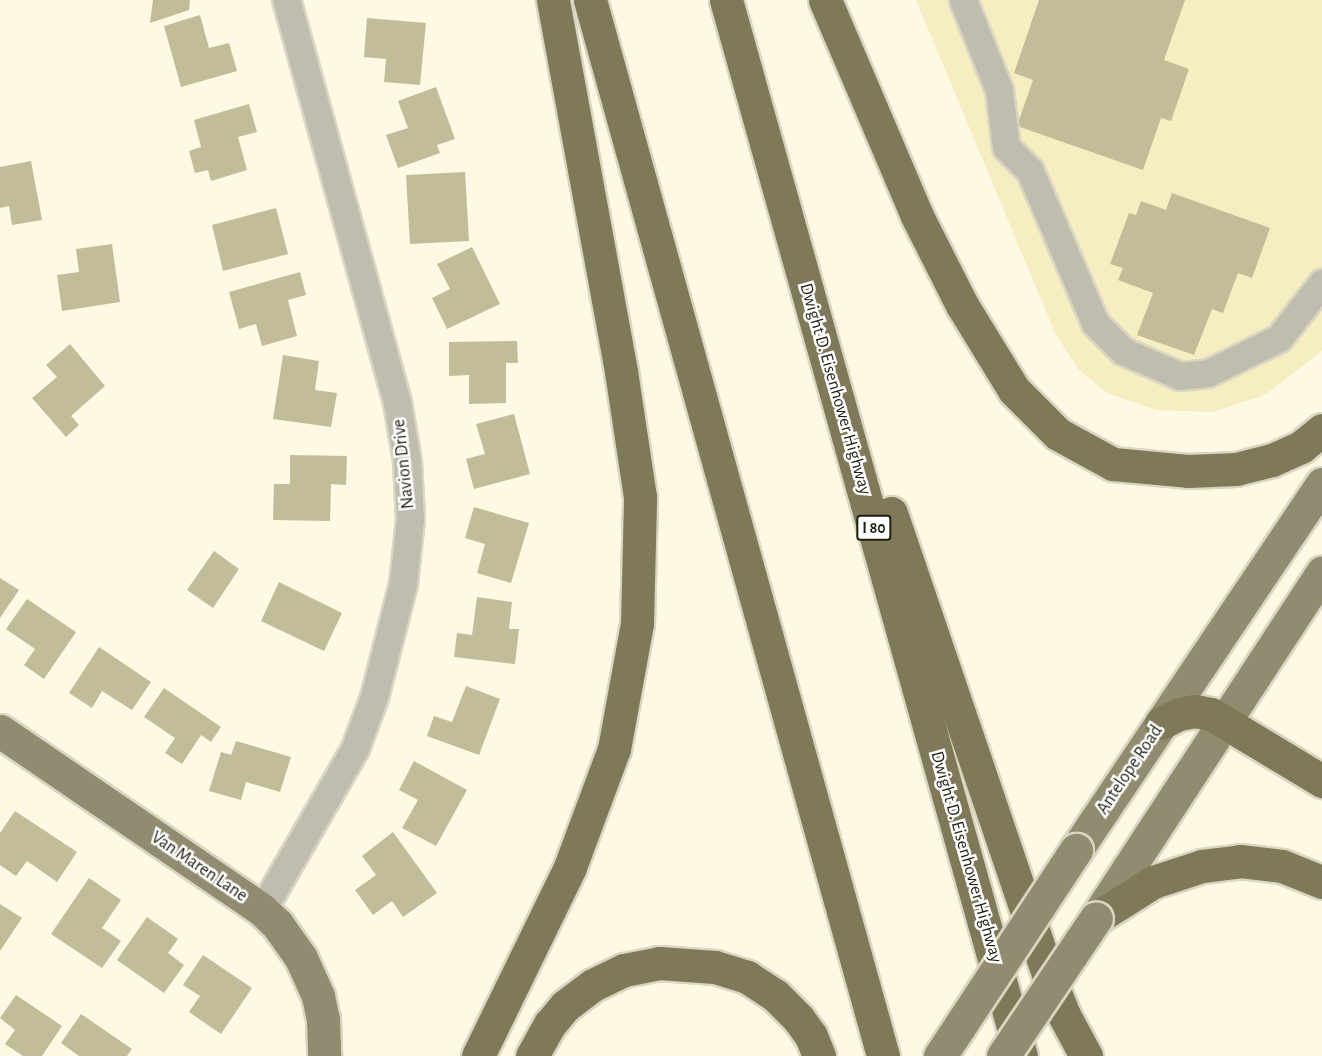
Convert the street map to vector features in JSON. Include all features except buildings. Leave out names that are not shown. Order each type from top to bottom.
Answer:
[{"type":"highway","points":[[478,1056],[570,867],[614,748],[637,624],[640,497],[621,371],[553,0]]},
{"type":"highway","points":[[590,0],[883,1056]]},
{"type":"highway","name":"Dwight D. Eisenhower Highway","points":[[726,0],[1021,1056]]},
{"type":"highway","points":[[825,0],[918,216],[962,305],[1014,390],[1058,434],[1113,464],[1188,471],[1236,469],[1272,460],[1301,447],[1322,430]]},
{"type":"highway","points":[[774,172],[1048,975],[1064,1015],[1086,1056]]},
{"type":"highway","points":[[1161,723],[1179,714],[1195,711],[1211,714],[1322,781]]},
{"type":"highway","points":[[1096,918],[1153,882],[1202,866],[1240,861],[1282,866],[1322,882]]},
{"type":"highway","points":[[532,1056],[550,1024],[565,1006],[593,985],[624,970],[659,963],[715,967],[747,978],[775,995],[798,1018],[811,1036],[819,1056]]},
{"type":"main road","name":"Antelope Road","points":[[940,1056],[1322,484]]},
{"type":"main road","points":[[1003,1056],[1322,572]]},
{"type":"main road","name":"Van Maren Lane","points":[[0,731],[262,910],[277,924],[301,958],[318,996],[323,1019],[324,1056]]},
{"type":"street","name":"Navion Drive","points":[[262,910],[355,747],[374,697],[403,584],[410,519],[407,461],[397,402],[286,0]]},
{"type":"street","points":[[963,0],[999,90],[1006,147],[1030,171],[1095,323],[1123,351],[1180,376],[1208,373],[1279,338],[1322,283]]},
{"type":"shaded area","points":[[916,0],[1322,0],[1322,351],[1265,395],[1212,412],[1156,410],[1107,393],[1078,369],[1055,333]]}]
